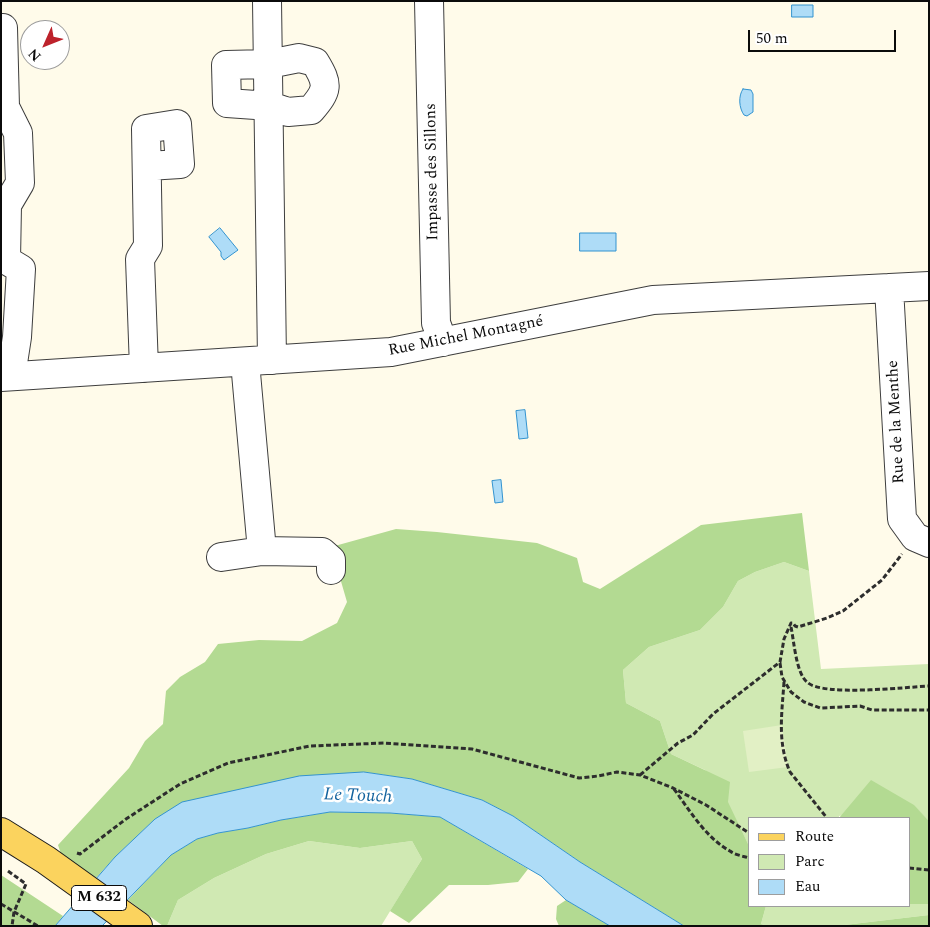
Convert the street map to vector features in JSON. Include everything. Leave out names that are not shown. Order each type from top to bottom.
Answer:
[{"type":"main road","name":"M 632","points":[[1,832],[60,869],[138,926]]},
{"type":"main road","name":"M 632","points":[[5,862],[60,869],[108,926]]},
{"type":"street","points":[[262,551],[259,361],[270,106],[267,1]]},
{"type":"street","name":"Impasse des Sillons","points":[[429,1],[436,324],[443,342]]},
{"type":"street","points":[[3,28],[5,107],[18,132],[20,183],[7,205],[4,232],[6,260],[21,269],[17,337],[6,377]]},
{"type":"street","points":[[299,58],[315,62],[325,77],[324,95],[311,110],[288,112],[270,106],[227,103],[226,65],[269,64],[299,58]]},
{"type":"street","points":[[144,368],[140,259],[148,246],[148,166]]},
{"type":"street","name":"Rue Michel Montagné","points":[[6,377],[391,352],[653,300],[929,286]]},
{"type":"street","name":"Rue de la Menthe","points":[[889,288],[902,519],[922,540]]},
{"type":"street","points":[[221,557],[262,551],[322,552],[331,560],[331,570]]},
{"type":"path","points":[[922,540],[882,580],[843,611],[798,627],[793,622],[784,638],[780,662],[782,677],[791,692],[804,702],[820,708],[860,706],[872,710],[929,710]]},
{"type":"path","points":[[791,626],[799,669],[807,683],[820,689],[851,691],[929,686]]},
{"type":"path","points":[[640,775],[678,743],[693,735],[713,714],[780,662]]},
{"type":"path","points":[[784,682],[780,731],[786,764],[790,772],[826,817]]},
{"type":"path","points":[[60,869],[126,819],[180,784],[228,763],[310,746],[384,743],[472,749],[579,778],[617,772],[640,775],[673,788],[706,805],[748,832]]},
{"type":"path","points":[[673,788],[716,841],[731,852],[748,858]]},
{"type":"path","points":[[5,862],[26,884],[14,912],[12,926]]},
{"type":"path","points":[[910,868],[929,870]]},
{"type":"path","points":[[1,904],[38,926]]},
{"type":"green space","points":[[802,513],[809,571],[784,562],[755,572],[738,581],[723,607],[700,630],[649,647],[623,670],[626,703],[660,721],[671,754],[730,782],[728,802],[748,844],[748,907],[766,907],[761,924],[768,926],[684,926],[580,862],[513,816],[482,800],[412,779],[364,772],[155,819],[96,878],[61,854],[58,845],[129,768],[145,741],[163,724],[166,691],[180,677],[205,662],[218,644],[259,640],[302,641],[337,623],[347,602],[331,547],[396,529],[537,543],[577,558],[583,582],[600,589],[701,525]]},
{"type":"green space","points":[[784,562],[809,571],[821,669],[929,664],[929,821],[913,805],[839,817],[748,817],[748,844],[727,802],[705,770],[671,754],[660,721],[626,703],[623,670],[649,647],[700,630],[723,607],[738,581],[755,572]]},
{"type":"green space","points":[[782,725],[788,767],[749,772],[743,731]]},
{"type":"green space","points":[[871,780],[914,805],[929,821],[929,904],[910,904],[910,817],[840,817]]},
{"type":"green space","points":[[330,812],[390,813],[440,817],[528,869],[518,882],[488,885],[449,885],[409,923],[390,911],[422,859],[412,841],[360,848],[309,841],[266,854],[214,878],[178,900],[167,926],[163,926],[128,900],[171,855],[197,839],[281,820]]},
{"type":"green space","points":[[309,841],[360,848],[412,841],[422,859],[381,926],[167,926],[178,900],[214,878],[266,854]]},
{"type":"green space","points":[[1,875],[63,916],[55,926],[1,926]]},
{"type":"green space","points":[[566,900],[610,926],[559,926],[556,919],[557,906]]},
{"type":"green space","points":[[910,904],[929,904],[929,915],[836,926],[768,926],[761,924],[766,907],[910,907]]},
{"type":"green space","points":[[929,915],[929,926],[836,926]]},
{"type":"water","points":[[792,5],[813,5],[813,17],[792,17]]},
{"type":"water","points":[[743,89],[751,90],[753,94],[753,112],[747,116],[744,115],[740,106],[740,95]]},
{"type":"water","points":[[220,228],[238,250],[224,260],[221,252],[209,237]]},
{"type":"water","points":[[580,233],[616,233],[616,251],[580,251]]},
{"type":"water","points":[[525,410],[528,438],[519,439],[516,411]]},
{"type":"water","points":[[501,480],[503,502],[495,503],[492,481]]},
{"type":"water","name":"Le Touch","points":[[364,772],[412,779],[482,800],[513,816],[580,862],[684,926],[610,926],[566,900],[541,876],[440,817],[390,813],[330,812],[281,820],[197,839],[171,855],[102,926],[55,926],[115,857],[155,819],[182,802],[299,776]]}]
